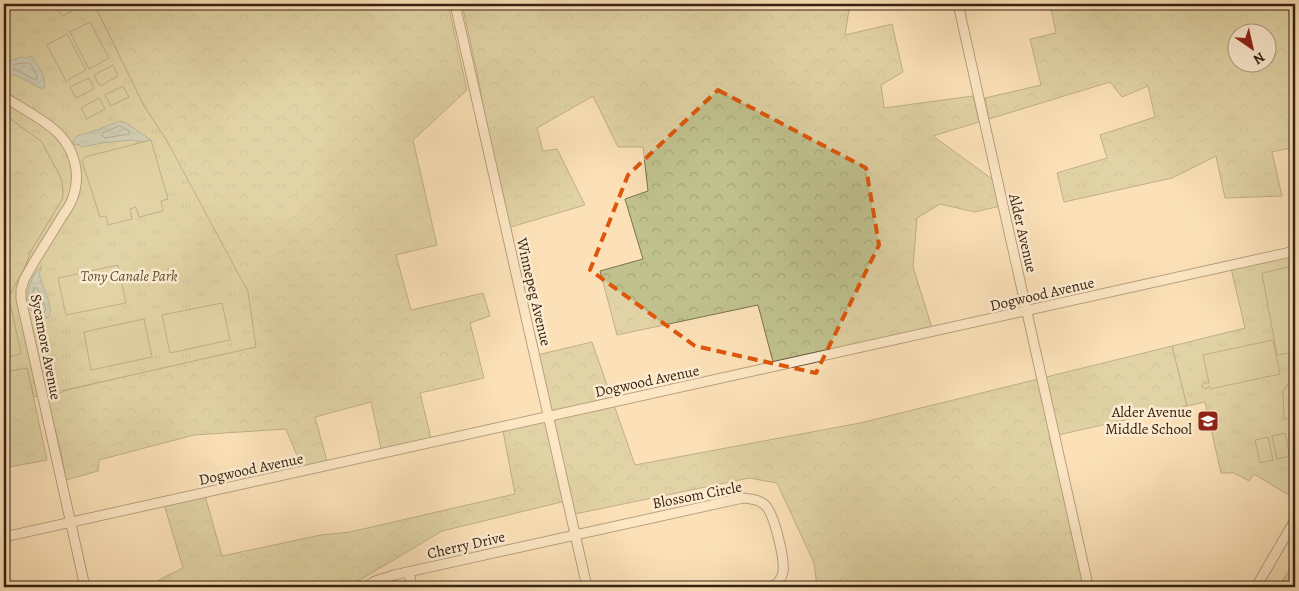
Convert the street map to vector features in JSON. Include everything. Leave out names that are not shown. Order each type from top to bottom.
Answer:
[{"type":"street","name":"Winnepeg Avenue","points":[[455,4],[587,587]]},
{"type":"street","name":"Alder Avenue","points":[[958,4],[1089,587]]},
{"type":"street","name":"Sycamore Avenue","points":[[4,97],[60,135],[69,148],[77,170],[77,182],[73,198],[29,270],[21,290],[21,299],[84,587]]},
{"type":"street","name":"Dogwood Avenue","points":[[4,537],[1295,252]]},
{"type":"street","name":"Blossom Circle","points":[[575,535],[742,498],[755,499],[765,504],[771,512],[783,562],[783,573],[780,580],[772,587]]},
{"type":"street","points":[[1256,587],[1295,520]]},
{"type":"street","name":"Cherry Drive","points":[[366,587],[382,578],[575,535]]},
{"type":"street","points":[[408,572],[412,587]]},
{"type":"highlighted area","points":[[718,90],[866,168],[879,245],[816,373],[695,346],[590,270],[628,175]]},
{"type":"green space","name":"Tony Canale Park","points":[[4,4],[55,4],[63,16],[84,4],[94,4],[144,106],[167,141],[248,292],[256,347],[34,397],[27,368],[4,372],[4,295],[11,293],[31,251],[63,198],[63,189],[61,178],[42,142],[4,114]]},
{"type":"green space","points":[[55,4],[84,4],[63,16]]},
{"type":"green space","points":[[94,4],[448,4],[467,90],[413,140],[437,245],[396,255],[411,310],[483,293],[490,316],[470,323],[484,378],[420,393],[432,442],[382,453],[371,402],[315,417],[328,465],[303,470],[286,429],[194,435],[99,460],[98,471],[66,480],[47,398],[67,390],[256,346],[167,141],[144,106]]},
{"type":"green space","points":[[462,4],[850,4],[845,35],[892,24],[903,72],[881,85],[884,108],[973,96],[979,122],[933,136],[999,184],[1004,205],[975,212],[940,204],[917,218],[913,267],[933,331],[774,366],[758,305],[617,335],[600,271],[643,259],[625,199],[648,191],[643,147],[618,147],[593,96],[537,128],[543,151],[557,149],[585,205],[504,229],[479,82]]},
{"type":"green space","points":[[1050,4],[1295,4],[1295,147],[1272,152],[1282,196],[1225,198],[1216,156],[1172,178],[1064,202],[1057,173],[1107,158],[1100,135],[1155,117],[1148,86],[1122,97],[1110,82],[989,119],[985,98],[1041,85],[1030,39],[1056,33]]},
{"type":"green space","points":[[90,22],[109,58],[89,69],[70,32]]},
{"type":"green space","points":[[67,34],[86,70],[66,81],[47,45]]},
{"type":"green space","points":[[113,65],[118,76],[100,86],[94,75]]},
{"type":"green space","points":[[89,78],[94,89],[76,98],[70,87]]},
{"type":"green space","points":[[123,86],[129,97],[111,106],[105,95]]},
{"type":"green space","points":[[99,98],[105,109],[87,119],[81,108]]},
{"type":"green space","points":[[4,114],[42,142],[61,178],[63,198],[31,251],[11,293],[4,295]]},
{"type":"green space","points":[[151,140],[168,199],[161,201],[163,211],[139,217],[136,207],[130,209],[132,219],[108,225],[106,216],[100,217],[82,161],[85,157]]},
{"type":"green space","points":[[1295,247],[1295,499],[1254,474],[1249,481],[1234,473],[1221,473],[1205,402],[1187,406],[1172,346],[1245,328],[1230,264]]},
{"type":"green space","points":[[118,265],[126,303],[66,315],[58,278]]},
{"type":"green space","points":[[1295,267],[1295,352],[1277,355],[1262,273]]},
{"type":"green space","points":[[222,303],[230,340],[170,353],[162,315]]},
{"type":"green space","points":[[11,306],[21,354],[4,358],[4,307]]},
{"type":"green space","points":[[144,319],[152,357],[91,370],[84,332]]},
{"type":"green space","points":[[1273,340],[1280,374],[1210,389],[1209,386],[1206,389],[1202,387],[1204,383],[1209,383],[1203,355]]},
{"type":"green space","points":[[592,342],[635,465],[860,423],[1172,346],[1187,406],[1049,437],[1075,527],[1088,587],[817,587],[814,563],[777,483],[749,478],[570,515],[566,501],[442,531],[348,587],[153,587],[153,583],[183,568],[163,501],[204,492],[222,556],[321,535],[350,532],[515,494],[502,426],[546,416],[533,356]]},
{"type":"green space","points":[[27,367],[47,460],[4,468],[4,372]]},
{"type":"green space","points":[[1295,375],[1295,418],[1284,419],[1283,391]]},
{"type":"green space","points":[[1285,433],[1290,456],[1277,459],[1272,436]]},
{"type":"green space","points":[[1268,437],[1273,460],[1260,463],[1255,440]]},
{"type":"green space","points":[[1295,562],[1295,587],[1278,587]]},
{"type":"water","points":[[30,56],[41,71],[45,84],[44,88],[40,88],[15,75],[4,73],[4,63]]},
{"type":"water","points":[[120,121],[151,140],[102,143],[81,147],[78,144],[75,145],[73,141],[77,136]]},
{"type":"water","points":[[42,266],[40,278],[50,305],[50,314],[47,318],[36,319],[29,304],[28,290],[36,272]]},
{"type":"place","name":"Alder Avenue Middle School","points":[[1208,421]]}]
